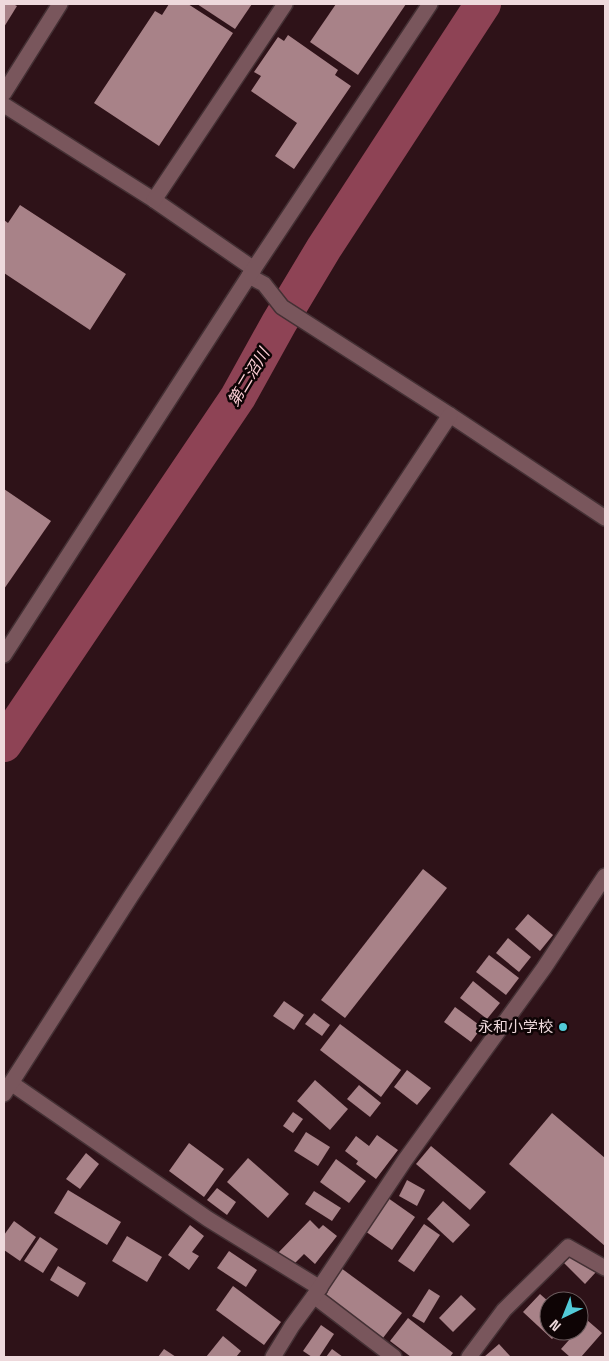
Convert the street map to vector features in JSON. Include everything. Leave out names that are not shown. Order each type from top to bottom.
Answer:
[{"type":"street","points":[[4,93],[60,4]]},
{"type":"street","points":[[154,200],[285,4]]},
{"type":"street","points":[[4,655],[252,272],[430,4]]},
{"type":"street","points":[[4,105],[154,200],[252,272],[288,310],[605,518]]},
{"type":"street","points":[[394,1357],[317,1292],[7,1088],[136,887],[450,415]]},
{"type":"street","points":[[273,1357],[404,1160],[544,968],[605,876]]},
{"type":"street","points":[[470,1357],[504,1310],[568,1247],[605,1268]]},
{"type":"building","points":[[4,4],[17,6],[4,27]]},
{"type":"building","points":[[169,4],[188,4],[233,33],[159,146],[94,103],[155,11],[162,15]]},
{"type":"building","points":[[197,4],[252,4],[235,29]]},
{"type":"building","points":[[336,4],[406,4],[358,75],[310,42]]},
{"type":"building","points":[[288,35],[338,70],[335,75],[351,86],[294,169],[275,156],[297,123],[251,91],[261,76],[254,72],[278,37],[284,41]]},
{"type":"building","points":[[20,205],[126,274],[90,330],[4,273],[4,220],[8,223]]},
{"type":"building","points":[[4,489],[51,521],[4,589]]},
{"type":"building","points":[[423,869],[447,888],[345,1018],[321,1000]]},
{"type":"building","points":[[528,914],[553,935],[540,951],[515,929]]},
{"type":"building","points":[[508,938],[531,957],[519,972],[496,953]]},
{"type":"building","points":[[489,955],[519,978],[506,995],[476,972]]},
{"type":"building","points":[[473,981],[500,1003],[487,1019],[460,998]]},
{"type":"building","points":[[284,1001],[304,1015],[294,1030],[273,1016]]},
{"type":"building","points":[[455,1007],[482,1027],[471,1042],[444,1022]]},
{"type":"building","points":[[314,1013],[330,1025],[322,1036],[305,1024]]},
{"type":"building","points":[[340,1024],[401,1070],[381,1097],[320,1050]]},
{"type":"building","points":[[407,1070],[431,1088],[417,1105],[394,1087]]},
{"type":"building","points":[[315,1080],[348,1109],[330,1130],[297,1101]]},
{"type":"building","points":[[359,1085],[381,1103],[370,1117],[347,1099]]},
{"type":"building","points":[[293,1112],[303,1119],[293,1133],[283,1126]]},
{"type":"building","points":[[552,1113],[605,1158],[605,1246],[509,1164]]},
{"type":"building","points":[[306,1132],[330,1147],[318,1166],[294,1151]]},
{"type":"building","points":[[377,1135],[398,1150],[376,1179],[356,1164],[358,1161],[345,1151],[356,1136],[369,1146]]},
{"type":"building","points":[[189,1143],[224,1169],[204,1197],[169,1171]]},
{"type":"building","points":[[431,1146],[486,1192],[470,1210],[416,1164]]},
{"type":"building","points":[[86,1153],[99,1164],[80,1189],[66,1179]]},
{"type":"building","points":[[248,1158],[289,1194],[268,1218],[227,1182]]},
{"type":"building","points":[[336,1159],[366,1181],[349,1203],[320,1182]]},
{"type":"building","points":[[407,1180],[425,1190],[417,1206],[399,1196]]},
{"type":"building","points":[[217,1188],[236,1202],[227,1215],[207,1200]]},
{"type":"building","points":[[68,1190],[121,1222],[107,1245],[54,1213]]},
{"type":"building","points":[[314,1191],[341,1208],[332,1221],[305,1204]]},
{"type":"building","points":[[388,1198],[415,1217],[392,1250],[365,1231]]},
{"type":"building","points":[[443,1201],[470,1225],[453,1243],[427,1219]]},
{"type":"building","points":[[310,1220],[319,1229],[323,1225],[337,1236],[315,1264],[304,1254],[291,1267],[277,1254]]},
{"type":"building","points":[[14,1221],[36,1237],[20,1261],[4,1250],[4,1235]]},
{"type":"building","points":[[424,1224],[440,1235],[414,1272],[398,1261]]},
{"type":"building","points":[[190,1225],[204,1236],[192,1252],[199,1256],[189,1270],[168,1255]]},
{"type":"building","points":[[127,1236],[162,1257],[147,1282],[112,1261]]},
{"type":"building","points":[[40,1237],[58,1249],[43,1273],[24,1261]]},
{"type":"building","points":[[229,1251],[257,1270],[246,1287],[217,1268]]},
{"type":"building","points":[[575,1251],[596,1272],[585,1284],[564,1263]]},
{"type":"building","points":[[58,1266],[86,1283],[78,1297],[50,1280]]},
{"type":"building","points":[[341,1268],[402,1313],[383,1338],[323,1293]]},
{"type":"building","points":[[233,1286],[281,1322],[264,1345],[216,1310]]},
{"type":"building","points":[[429,1289],[440,1296],[424,1323],[412,1316]]},
{"type":"building","points":[[461,1295],[476,1309],[453,1332],[439,1318]]},
{"type":"building","points":[[539,1295],[539,1327],[523,1312]]},
{"type":"building","points":[[408,1318],[453,1353],[450,1357],[411,1357],[390,1341]]},
{"type":"building","points":[[589,1322],[602,1333],[581,1357],[570,1357],[561,1349],[568,1341],[589,1341]]},
{"type":"building","points":[[321,1325],[334,1334],[319,1357],[312,1357],[303,1351]]},
{"type":"building","points":[[223,1336],[241,1351],[236,1357],[206,1357]]},
{"type":"building","points":[[499,1344],[511,1357],[484,1357]]},
{"type":"building","points":[[164,1349],[176,1357],[158,1357]]},
{"type":"building","points":[[332,1349],[343,1357],[326,1357]]},
{"type":"waterway","name":"第二沼川","points":[[4,744],[238,397],[324,248],[483,4]]},
{"type":"place","name":"永和小学校","points":[[563,1027]]}]
